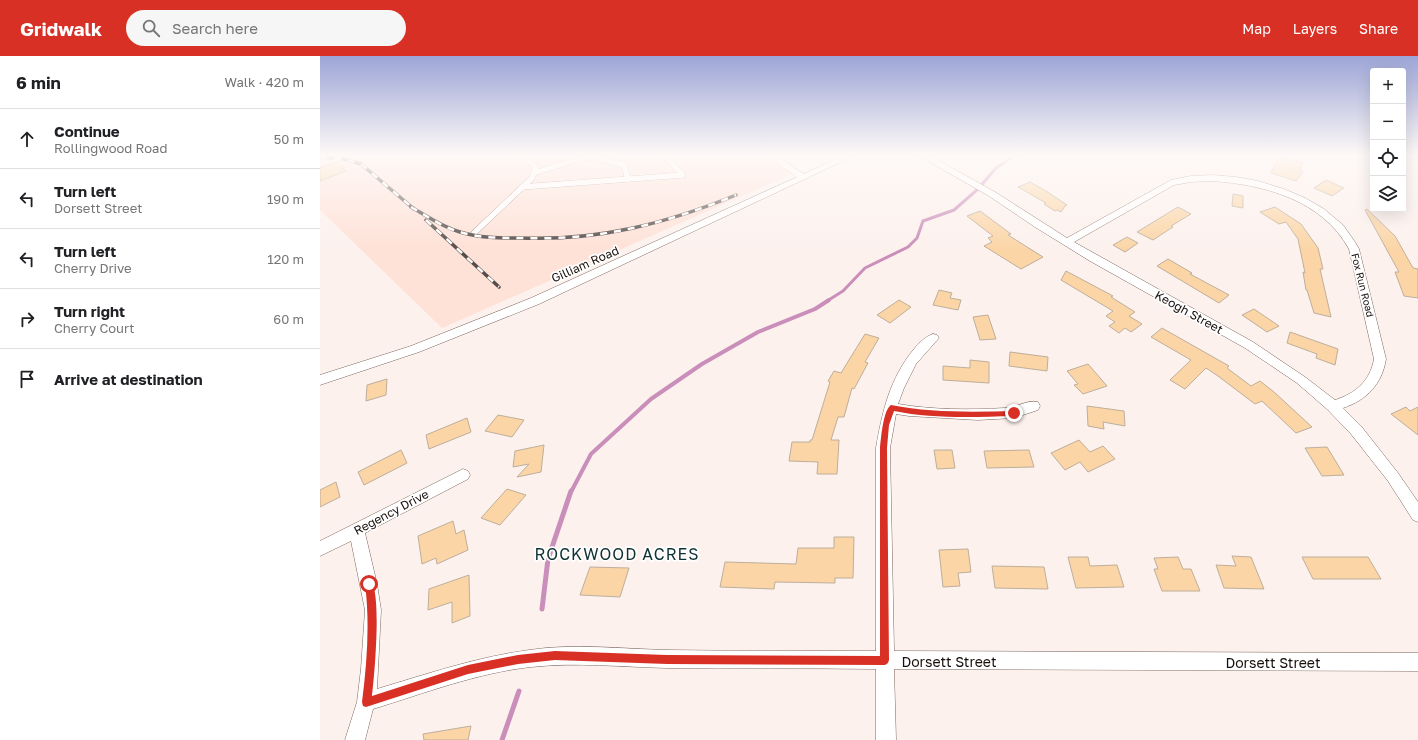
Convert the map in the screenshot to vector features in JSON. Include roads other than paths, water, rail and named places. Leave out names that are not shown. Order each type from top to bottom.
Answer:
[{"type":"street","name":"Gilliam Road","points":[[320,380],[415,349],[535,302],[784,186]]},
{"type":"street","name":"Keogh Street","points":[[977,186],[1094,259],[1254,348],[1301,380],[1333,406],[1375,452],[1393,476],[1418,515]]},
{"type":"street","name":"Fox Run Road","points":[[1067,242],[1166,186]]},
{"type":"street","name":"Fox Run Road","points":[[1261,186],[1278,190],[1310,205],[1337,224],[1346,235],[1354,249],[1380,359],[1377,374],[1372,383],[1361,394],[1346,402],[1333,406]]},
{"type":"street","points":[[886,740],[883,448],[886,425],[896,390],[907,366],[916,352],[933,338]]},
{"type":"street","points":[[891,408],[909,411],[978,415],[1014,413],[1033,406]]},
{"type":"street","name":"Regency Drive","points":[[320,549],[462,475]]},
{"type":"street","points":[[355,740],[366,702],[370,669],[373,610],[369,584],[357,531]]},
{"type":"street","name":"Dorsett Street","points":[[366,702],[468,670],[518,660],[555,656],[667,659],[1418,662]]},
{"type":"lane","points":[[474,233],[522,187],[536,186]]},
{"type":"waterway","points":[[827,301],[843,291],[865,268],[908,247],[917,238],[923,221],[954,210],[981,186]]},
{"type":"waterway","points":[[571,492],[591,454],[651,399],[702,364],[758,332],[815,309],[829,300]]},
{"type":"waterway","points":[[542,609],[548,559],[571,491]]},
{"type":"waterway","points":[[502,740],[519,691]]},
{"type":"railway","points":[[387,186],[413,208]]},
{"type":"railway","points":[[413,208],[453,230],[482,237],[577,237],[657,222],[736,195]]},
{"type":"railway","points":[[426,220],[499,287]]},
{"type":"district","name":"ROCKWOOD ACRES","points":[[617,554]]}]
